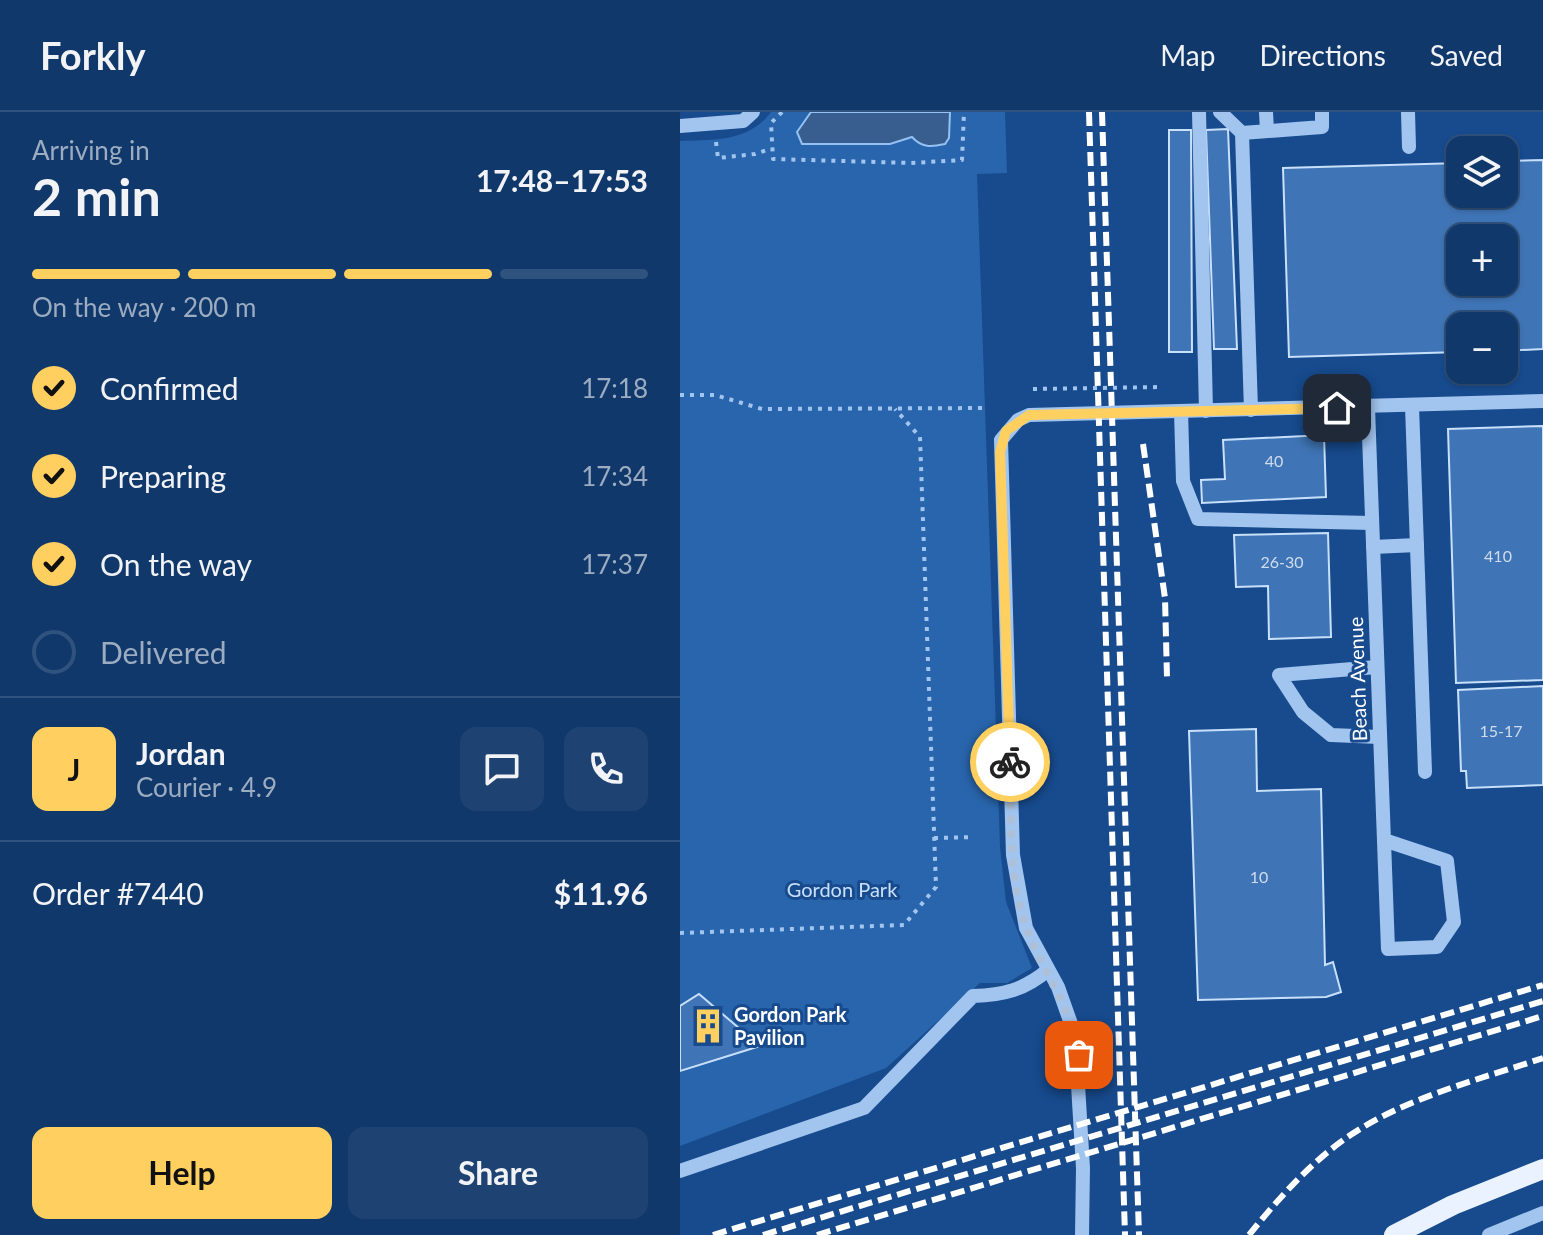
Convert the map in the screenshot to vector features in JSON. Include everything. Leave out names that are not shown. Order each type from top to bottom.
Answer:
[{"type":"main road","points":[[1394,1235],[1453,1205],[1543,1169]]},
{"type":"street","points":[[680,126],[743,121],[753,112]]},
{"type":"street","points":[[1199,112],[1206,411]]},
{"type":"street","points":[[1220,112],[1242,133],[1251,410]]},
{"type":"street","points":[[1266,112],[1267,131]]},
{"type":"street","points":[[1242,133],[1322,127],[1322,112]]},
{"type":"street","points":[[1408,112],[1409,147]]},
{"type":"street","points":[[1082,1235],[1083,1168],[1075,1035],[1048,970],[1026,928],[1013,855],[1000,452],[1006,431],[1029,415],[1543,401]]},
{"type":"street","points":[[1412,406],[1425,772]]},
{"type":"street","name":"Beach Avenue","points":[[1368,407],[1388,949],[1437,947],[1454,922],[1447,861],[1384,840]]},
{"type":"street","points":[[1181,411],[1183,481],[1198,519],[1372,523]]},
{"type":"street","points":[[1373,547],[1417,545]]},
{"type":"street","points":[[1377,667],[1279,675],[1303,712],[1331,735],[1379,737]]},
{"type":"street","points":[[680,1171],[864,1108],[973,996],[1006,994],[1031,984],[1048,970]]},
{"type":"street","points":[[1489,1235],[1506,1231],[1543,1213]]},
{"type":"path","points":[[782,112],[771,123],[770,149],[773,159],[956,163],[962,160],[965,152],[964,112]]},
{"type":"path","points":[[718,158],[770,149]]},
{"type":"path","points":[[1033,389],[1161,387]]},
{"type":"path","points":[[680,395],[715,395],[762,409],[986,408]]},
{"type":"path","points":[[680,933],[904,925],[936,887],[920,437],[895,409]]},
{"type":"path","points":[[934,838],[974,837]]},
{"type":"green space","name":"Gordon Park","points":[[771,112],[1005,112],[1007,173],[977,174],[1000,847],[1006,902],[1032,968],[1007,983],[980,983],[886,1068],[680,1146],[680,141],[742,134],[762,122]]},
{"type":"shaded area","points":[[811,112],[950,112],[949,138],[945,144],[931,146],[923,145],[912,137],[890,144],[802,144],[797,132]]},
{"type":"building","points":[[1228,129],[1237,349],[1214,349],[1206,130]]},
{"type":"building","points":[[1169,130],[1191,130],[1192,352],[1169,352]]},
{"type":"building","points":[[1543,160],[1543,349],[1518,350],[1518,312],[1446,312],[1446,352],[1289,357],[1283,168],[1446,163],[1446,208],[1518,208],[1518,161]]},
{"type":"building","points":[[1543,426],[1543,680],[1456,683],[1448,429]]},
{"type":"building","points":[[1324,435],[1326,497],[1202,503],[1201,480],[1225,479],[1223,440]]},
{"type":"building","points":[[1328,533],[1331,637],[1269,639],[1268,586],[1236,587],[1234,535]]},
{"type":"building","points":[[1543,686],[1543,785],[1467,788],[1466,771],[1461,771],[1458,690]]},
{"type":"building","points":[[1256,729],[1257,791],[1321,789],[1325,965],[1333,962],[1341,992],[1326,997],[1198,1000],[1189,731]]},
{"type":"building","name":"Gordon Park Pavilion","points":[[699,994],[760,1046],[680,1071],[680,1006]]},
{"type":"railway","points":[[1089,112],[1125,1235]]},
{"type":"railway","points":[[1102,112],[1139,1235]]},
{"type":"railway","points":[[1143,444],[1165,598],[1167,678]]},
{"type":"railway","points":[[713,1235],[1543,985]]},
{"type":"railway","points":[[763,1235],[1543,1001]]},
{"type":"railway","points":[[817,1235],[1543,1016]]},
{"type":"railway","points":[[1249,1235],[1308,1169],[1371,1122],[1443,1091],[1543,1058]]},
{"type":"way so far","points":[[1010,762],[1017,893],[1026,928],[1058,987],[1079,1055]]},
{"type":"place","name":"Gordon Park Pavilion","points":[[708,1026]]},
{"type":"route","points":[[1010,762],[1000,452],[1006,431],[1029,415],[1337,408]]}]
